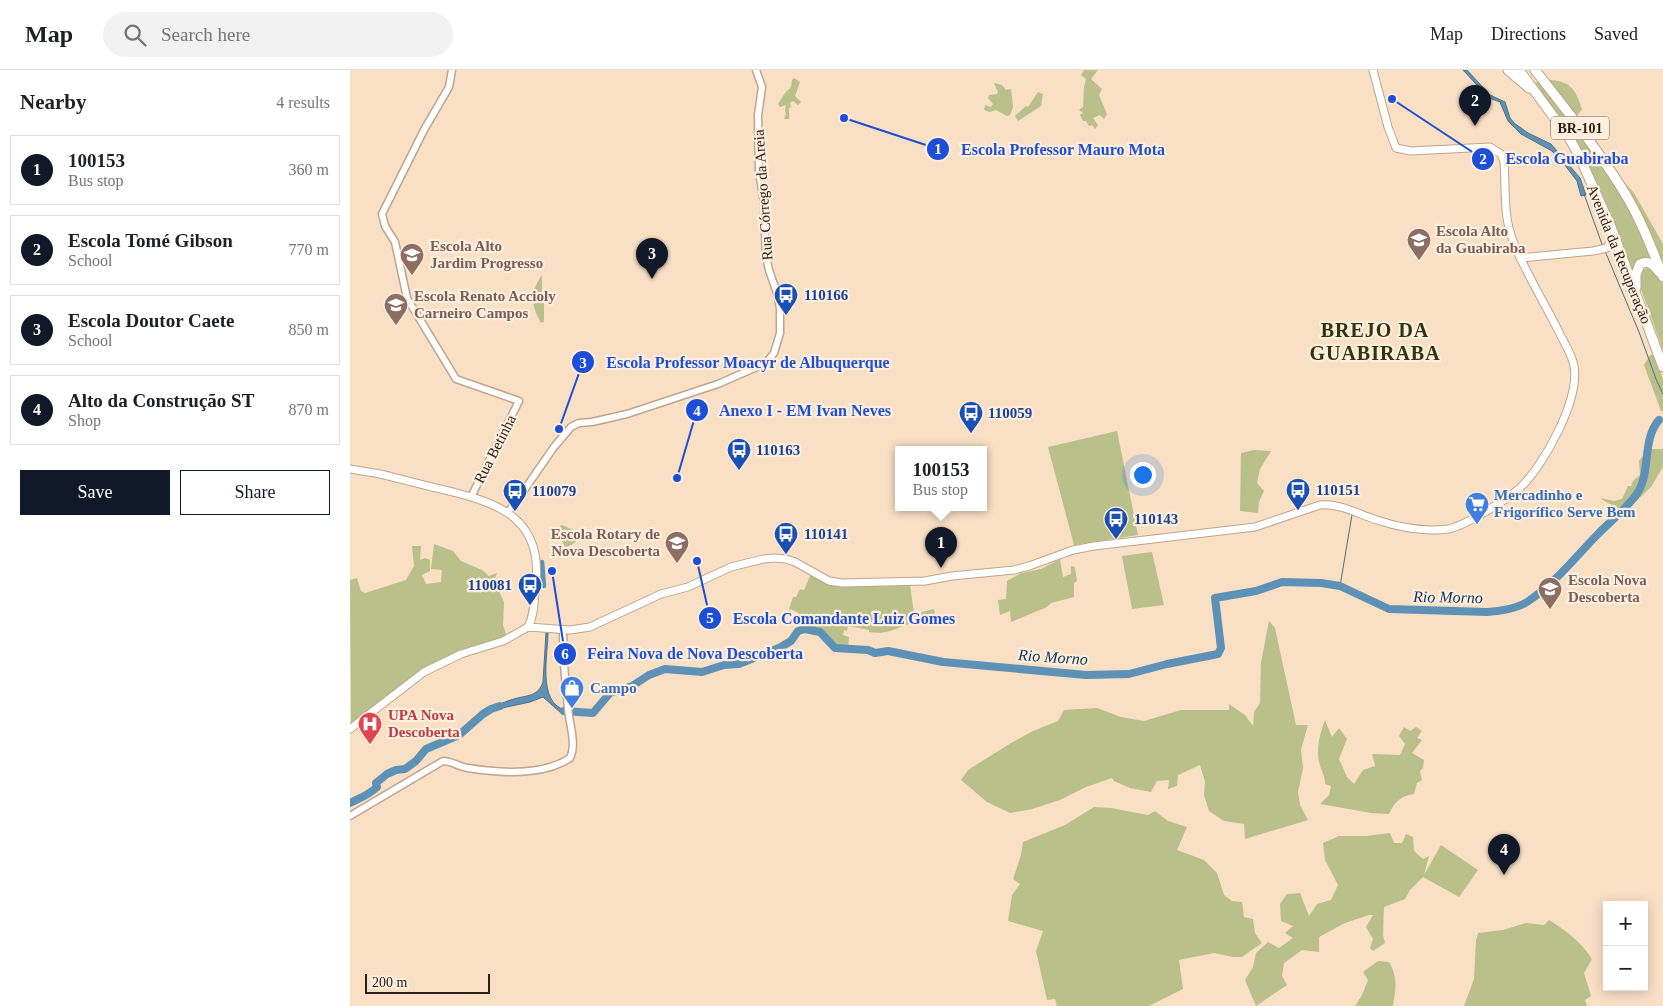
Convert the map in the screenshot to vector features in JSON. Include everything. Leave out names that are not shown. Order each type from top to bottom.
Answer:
[{"type":"highway","points":[[1508,70],[1540,97]]},
{"type":"highway","name":"Avenida da Recuperação","points":[[1519,70],[1574,145],[1611,227],[1663,367]]},
{"type":"highway","name":"Avenida da Recuperação","points":[[1535,70],[1586,135],[1622,188],[1643,228],[1663,278]]},
{"type":"highway","points":[[1638,298],[1635,281],[1640,264],[1646,262],[1655,266],[1663,278]]},
{"type":"main road","points":[[528,627],[563,630],[593,626],[661,594],[688,587],[731,567],[768,558],[793,561],[820,576],[836,582],[850,584],[902,582],[1014,570],[1073,550],[1094,546],[1255,527],[1320,505],[1329,504],[1407,528],[1428,530],[1456,526],[1502,501],[1521,487],[1559,431],[1569,405],[1574,378],[1574,365],[1520,258],[1508,227],[1504,162],[1501,154],[1490,147],[1411,151],[1396,148],[1388,127],[1374,70]]},
{"type":"main road","points":[[1607,247],[1611,238],[1611,227]]},
{"type":"main road","points":[[1520,258],[1596,250],[1607,247],[1616,252],[1624,264]]},
{"type":"main road","points":[[350,469],[486,501],[508,512],[520,522],[529,536],[536,557],[532,619],[528,627],[508,639],[461,654],[424,672],[350,729]]},
{"type":"street","name":"Rua Betinha","points":[[452,70],[450,87],[424,130],[382,214],[382,219],[395,242],[407,298],[456,379],[519,401],[471,497]]},
{"type":"street","name":"Rua Córrego da Areia","points":[[508,512],[553,447],[576,424],[632,412],[718,384],[766,363],[774,353],[780,333],[780,309],[778,296],[768,270],[766,256],[765,219],[759,171],[758,115],[762,87],[756,70]]},
{"type":"street","points":[[350,816],[443,761],[469,768],[529,772],[552,767],[571,757],[572,738],[568,712],[563,630]]},
{"type":"green space","points":[[1084,70],[1098,70],[1091,79],[1102,89],[1099,95],[1107,114],[1104,119],[1100,115],[1093,118],[1098,125],[1095,129],[1092,125],[1089,126],[1086,121],[1083,121],[1080,115],[1083,113],[1079,110],[1083,107],[1086,79],[1081,75]]},
{"type":"green space","points":[[794,78],[800,82],[795,96],[801,102],[798,105],[793,101],[790,103],[789,119],[784,119],[786,105],[780,107],[778,104],[791,87]]},
{"type":"green space","points":[[1540,80],[1591,147],[1623,195],[1655,263],[1649,260],[1634,276],[1614,222],[1591,170],[1572,137],[1535,84]]},
{"type":"green space","points":[[1549,80],[1562,82],[1571,87],[1582,109],[1577,116]]},
{"type":"green space","points":[[994,83],[1002,85],[1006,90],[1011,89],[1013,107],[1010,115],[1007,116],[996,110],[990,112],[984,110],[985,105],[991,107],[993,104],[988,98],[989,95],[997,94],[998,92]]},
{"type":"green space","points":[[1038,92],[1043,94],[1041,106],[1018,121],[1015,116],[1026,106],[1028,107]]},
{"type":"green space","points":[[1617,174],[1634,193],[1663,244],[1663,268]]},
{"type":"green space","points":[[1649,267],[1658,274],[1663,283],[1663,350],[1639,279],[1642,270]]},
{"type":"green space","points":[[542,275],[541,293],[544,304],[544,322],[541,323],[533,304],[533,294]]},
{"type":"green space","points":[[1650,355],[1654,355],[1663,379],[1663,411],[1661,411],[1644,365]]},
{"type":"green space","points":[[1117,431],[1138,535],[1074,545],[1048,447]]},
{"type":"green space","points":[[1663,449],[1663,467],[1651,487],[1624,513],[1600,498],[1614,501],[1622,499],[1628,486],[1631,486],[1633,481],[1640,475],[1639,461],[1644,455],[1643,451]]},
{"type":"green space","points":[[1254,450],[1271,451],[1260,469],[1257,483],[1264,491],[1259,502],[1258,513],[1240,511],[1241,453]]},
{"type":"green space","points":[[562,525],[576,531],[578,534],[580,531],[581,537],[564,547],[562,540],[558,539],[560,526]]},
{"type":"green space","points":[[434,544],[453,551],[461,561],[482,570],[489,576],[497,573],[494,581],[504,602],[503,625],[507,637],[429,667],[351,726],[350,580],[357,578],[361,591],[365,593],[406,580],[414,566],[412,546],[421,546],[420,560],[425,558],[430,560],[430,571],[422,575],[426,584],[441,582],[442,570],[431,569]]},
{"type":"green space","points":[[1152,552],[1164,605],[1132,609],[1122,556]]},
{"type":"green space","points":[[1060,559],[1063,577],[1071,574],[1071,566],[1075,567],[1077,581],[1074,583],[1074,597],[1051,603],[1047,607],[1011,622],[1010,611],[1000,615],[998,600],[1006,599],[1007,581],[1021,573],[1041,569]]},
{"type":"green space","points":[[811,574],[832,585],[910,584],[914,614],[934,609],[935,615],[931,616],[930,620],[916,621],[886,632],[869,632],[869,630],[848,626],[847,631],[844,630],[843,635],[849,637],[848,647],[836,646],[822,631],[803,626],[802,617],[789,609],[793,597],[796,597],[800,589],[804,590]]},
{"type":"green space","points":[[1269,621],[1275,628],[1296,725],[1308,725],[1301,750],[1303,768],[1298,792],[1300,805],[1308,820],[1245,839],[1244,824],[1224,821],[1209,811],[1204,795],[1205,782],[1200,765],[1178,775],[1177,786],[1168,789],[1169,780],[1157,781],[1151,792],[1130,788],[1114,781],[1112,778],[1086,787],[1060,800],[1032,809],[1010,813],[987,802],[961,780],[968,770],[1011,743],[1033,731],[1058,721],[1064,710],[1097,708],[1121,717],[1144,721],[1181,710],[1229,710],[1229,704],[1245,715],[1253,726],[1254,712],[1260,703],[1261,662]]},
{"type":"green space","points":[[1325,720],[1332,737],[1339,728],[1347,739],[1339,759],[1347,777],[1354,784],[1363,770],[1375,766],[1372,754],[1400,755],[1405,744],[1399,736],[1404,727],[1410,731],[1416,727],[1422,731],[1417,738],[1422,740],[1412,753],[1424,760],[1423,768],[1420,771],[1422,780],[1417,783],[1414,794],[1398,800],[1389,814],[1371,813],[1320,804],[1329,795],[1331,786],[1325,784],[1318,754]]},
{"type":"green space","points":[[1094,807],[1111,808],[1148,815],[1155,811],[1168,821],[1187,827],[1177,850],[1204,860],[1217,873],[1224,895],[1232,901],[1242,902],[1244,917],[1253,919],[1255,933],[1262,943],[1242,957],[1214,953],[1179,960],[1183,989],[1149,1006],[1057,1006],[1055,999],[1047,1000],[1036,951],[1043,931],[1008,921],[1012,895],[1020,884],[1013,879],[1023,842],[1065,825]]},
{"type":"green space","points":[[1390,833],[1394,843],[1402,843],[1406,834],[1413,837],[1414,851],[1423,859],[1429,856],[1424,875],[1441,845],[1478,870],[1459,897],[1423,877],[1410,890],[1405,899],[1384,907],[1383,935],[1385,943],[1373,951],[1370,948],[1373,939],[1366,927],[1373,915],[1345,923],[1319,937],[1319,952],[1302,950],[1284,963],[1282,976],[1287,985],[1256,1006],[1245,980],[1253,967],[1256,953],[1268,942],[1279,948],[1293,938],[1285,933],[1293,926],[1281,921],[1280,904],[1287,894],[1300,893],[1309,916],[1317,904],[1331,900],[1338,885],[1325,860],[1323,843],[1339,836],[1366,836]]},
{"type":"green space","points":[[1549,920],[1573,937],[1592,959],[1584,973],[1591,996],[1585,1000],[1587,1006],[1464,1006],[1474,979],[1478,933],[1503,930],[1526,923],[1544,925]]},
{"type":"green space","points":[[1378,961],[1389,962],[1394,973],[1393,1006],[1355,1006],[1368,980],[1363,972]]},
{"type":"water","points":[[1463,70],[1467,70],[1490,95],[1505,102],[1510,118],[1514,123],[1528,133],[1551,144],[1580,178],[1586,195],[1581,196],[1577,181],[1552,151],[1521,134],[1508,121],[1500,102],[1489,98]]},
{"type":"water","points":[[548,632],[547,688],[551,698],[556,705],[565,710],[565,714],[561,713],[543,697],[530,702],[493,710],[491,708],[528,696],[535,693],[541,687],[543,682],[546,633]]},
{"type":"waterway","points":[[1584,194],[1603,247]]},
{"type":"waterway","points":[[1605,251],[1663,394]]},
{"type":"waterway","name":"Rio Morno","points":[[564,711],[593,713],[610,693],[632,686],[649,675],[665,669],[702,672],[724,665],[739,664],[779,648],[791,641],[798,631],[805,629],[820,632],[835,648],[868,650],[875,653],[888,651],[943,662],[1086,675],[1129,674],[1218,654],[1221,648],[1215,598],[1256,591],[1282,582],[1321,583],[1340,586],[1389,609],[1487,612],[1513,608],[1527,602],[1547,587],[1635,497],[1642,484],[1650,436],[1659,420]]},
{"type":"waterway","points":[[1340,586],[1352,515]]},
{"type":"waterway","points":[[542,562],[544,586]]},
{"type":"waterway","name":"Rio Morno","points":[[350,803],[374,790],[377,787],[376,783],[387,774],[405,769],[416,761],[426,749],[459,735],[483,714],[500,706]]},
{"type":"place","name":"Escola Guabiraba","points":[[1392,99]]},
{"type":"place","name":"Escola Professor Mauro Mota","points":[[844,118]]},
{"type":"place","name":"Escola Tomé Gibson","points":[[1475,126]]},
{"type":"place","name":"Escola Alto da Guabiraba","points":[[1419,261]]},
{"type":"place","name":"Escola Alto Jardim Progresso","points":[[412,276]]},
{"type":"place","name":"Escola Doutor Caete","points":[[652,279]]},
{"type":"place","name":"110166","points":[[786,316]]},
{"type":"place","name":"Escola Renato Accioly Carneiro Campos","points":[[396,326]]},
{"type":"place","name":"Escola Professor Moacyr de Albuquerque","points":[[559,429]]},
{"type":"place","name":"110059","points":[[971,434]]},
{"type":"place","name":"110163","points":[[739,471]]},
{"type":"place","name":"Anexo I - EM Ivan Neves","points":[[677,478]]},
{"type":"place","name":"110151","points":[[1298,511]]},
{"type":"place","name":"110079","points":[[515,512]]},
{"type":"place","name":"Mercadinho e Frigorífico Serve Bem","points":[[1477,525]]},
{"type":"place","name":"110143","points":[[1116,540]]},
{"type":"place","name":"110141","points":[[786,555]]},
{"type":"place","name":"Escola Comandante Luiz Gomes","points":[[697,561]]},
{"type":"place","name":"Escola Rotary de Nova Descoberta","points":[[677,564]]},
{"type":"place","name":"100153","points":[[941,568]]},
{"type":"place","name":"Feira Nova de Nova Descoberta","points":[[552,571]]},
{"type":"place","name":"110081","points":[[530,606]]},
{"type":"place","name":"Escola Nova Descoberta","points":[[1550,610]]},
{"type":"place","name":"Campo","points":[[572,709]]},
{"type":"place","name":"UPA Nova Descoberta","points":[[370,745]]},
{"type":"place","name":"Alto da Construção ST","points":[[1504,875]]},
{"type":"district","name":"BREJO DA GUABIRABA","points":[[1375,342]]}]
